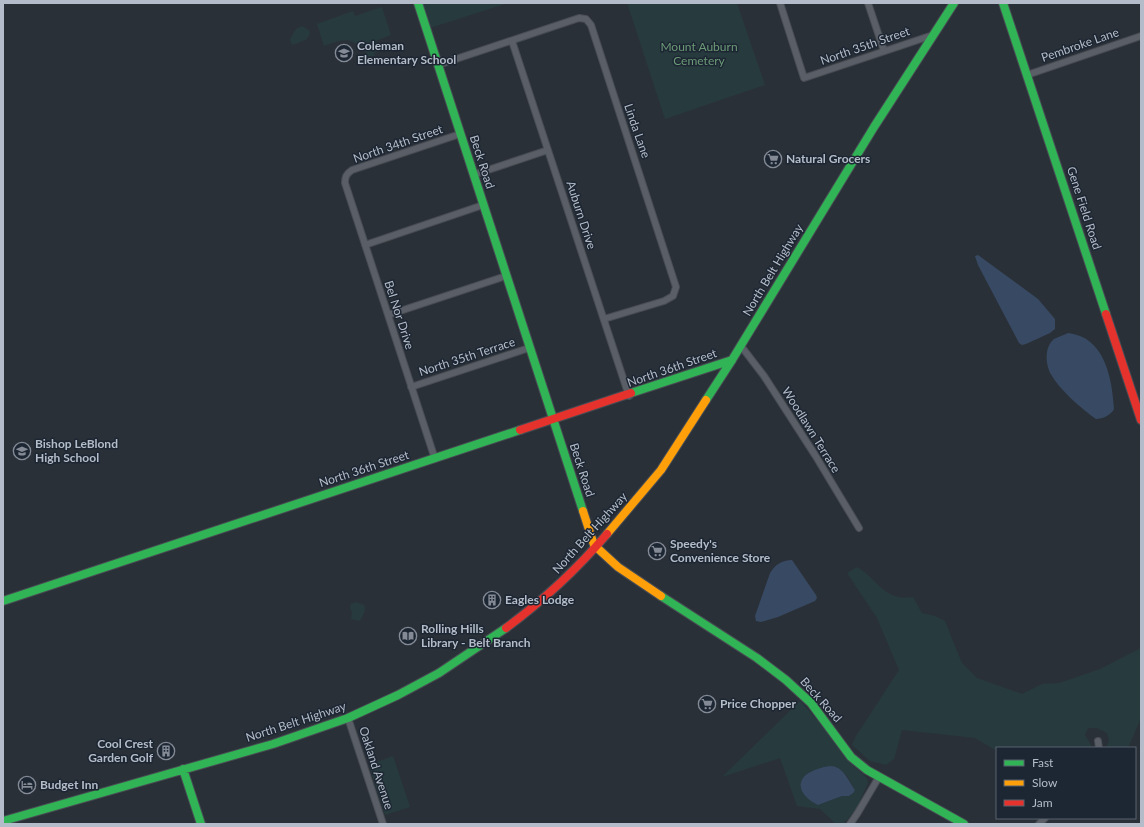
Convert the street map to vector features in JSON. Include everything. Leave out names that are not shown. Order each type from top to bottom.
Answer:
[{"type":"street","name":"Beck Road","points":[[418,3],[594,545],[618,567],[642,584],[757,658],[786,680],[811,703],[851,757],[867,770],[964,824]]},
{"type":"street","name":"North 35th Street","points":[[780,3],[804,78],[933,35]]},
{"type":"street","points":[[868,3],[884,51]]},
{"type":"street","name":"North Belt Highway","points":[[3,821],[310,732],[348,718],[398,695],[439,672],[484,644],[532,608],[562,582],[596,547],[661,470],[741,346],[874,127],[954,3]]},
{"type":"street","name":"Gene Field Road","points":[[1003,3],[1141,420]]},
{"type":"street","name":"Linda Lane","points":[[512,41],[579,18],[586,20],[591,24],[676,286],[673,296],[664,301],[604,319]]},
{"type":"street","name":"Pembroke Lane","points":[[1027,75],[1141,36]]},
{"type":"street","points":[[438,65],[512,41]]},
{"type":"street","name":"Auburn Drive","points":[[512,41],[629,396]]},
{"type":"street","name":"North 34th Street","points":[[345,178],[352,170],[460,134]]},
{"type":"street","points":[[474,175],[548,150]]},
{"type":"street","name":"Bel Nor Drive","points":[[345,178],[345,183],[434,459]]},
{"type":"street","points":[[365,245],[483,205]]},
{"type":"street","points":[[388,316],[506,276]]},
{"type":"street","name":"Woodlawn Terrace","points":[[741,346],[764,376],[815,455],[859,528]]},
{"type":"street","name":"North 35th Terrace","points":[[411,387],[529,348]]},
{"type":"street","name":"North 36th Street","points":[[3,601],[629,396],[732,360]]},
{"type":"street","name":"Oakland Avenue","points":[[348,718],[383,824]]},
{"type":"street","points":[[1098,741],[1098,747]]},
{"type":"street","points":[[183,769],[201,824]]},
{"type":"street","points":[[850,824],[879,777]]},
{"type":"green space","points":[[422,3],[508,3],[430,28]]},
{"type":"green space","name":"Mount Auburn Cemetery","points":[[627,3],[737,3],[765,85],[665,119]]},
{"type":"green space","points":[[382,7],[391,35],[376,41],[380,51],[374,53],[375,56],[367,56],[364,46],[359,47],[355,43],[347,40],[338,41],[324,46],[317,24],[353,11],[355,16]]},
{"type":"green space","points":[[302,26],[309,30],[310,34],[306,40],[292,45],[290,39],[296,29]]},
{"type":"green space","points":[[857,567],[888,593],[903,598],[913,597],[922,613],[935,616],[945,621],[962,663],[977,678],[1022,694],[1042,684],[1059,683],[1100,669],[1141,648],[1141,718],[1128,747],[1106,747],[1109,741],[1107,733],[1097,728],[1088,728],[1085,735],[1091,747],[996,747],[996,750],[975,738],[902,730],[894,759],[886,765],[870,761],[852,745],[856,736],[899,670],[877,618],[847,573]]},
{"type":"green space","points":[[356,602],[364,605],[365,607],[365,611],[360,621],[351,619],[351,604]]},
{"type":"green space","points":[[800,701],[821,724],[850,763],[867,778],[868,783],[856,810],[843,824],[836,824],[820,809],[797,806],[780,758],[722,777]],"holes":[[[835,766],[847,776],[855,790],[849,796],[842,796],[818,805]]]},
{"type":"green space","points":[[393,756],[410,807],[385,815],[369,765]]},
{"type":"water","points":[[978,255],[1038,299],[1055,319],[1055,329],[1050,333],[1026,344],[1022,345],[1019,343],[978,265],[975,256]]},
{"type":"water","points":[[1068,333],[1081,336],[1091,342],[1104,361],[1108,372],[1113,397],[1114,409],[1109,415],[1096,419],[1084,410],[1061,388],[1050,372],[1047,362],[1048,347],[1054,339]]},
{"type":"water","points":[[792,560],[817,598],[815,601],[778,617],[761,622],[756,621],[755,616],[770,573],[779,564]]},
{"type":"water","points":[[830,766],[838,768],[842,771],[855,790],[849,796],[842,796],[818,805],[807,798],[804,794],[801,787],[801,782],[808,773],[819,768]]},
{"type":"traffic: fast","points":[[418,3],[583,511]]},
{"type":"traffic: fast","points":[[706,400],[874,127],[954,3]]},
{"type":"traffic: fast","points":[[1003,3],[1106,314]]},
{"type":"traffic: fast","points":[[631,393],[732,360]]},
{"type":"traffic: fast","points":[[3,601],[520,430]]},
{"type":"traffic: fast","points":[[661,596],[757,658],[786,680],[811,703],[851,757],[867,770],[964,824]]},
{"type":"traffic: fast","points":[[3,821],[273,744],[348,718],[398,695],[439,673],[506,628]]},
{"type":"traffic: fast","points":[[183,769],[201,824]]},
{"type":"traffic: slow","points":[[607,534],[661,470],[706,400]]},
{"type":"traffic: slow","points":[[583,511],[594,545],[618,567],[661,596]]},
{"type":"traffic: jam","points":[[1106,314],[1141,420]]},
{"type":"traffic: jam","points":[[520,430],[631,393]]},
{"type":"traffic: jam","points":[[506,628],[560,584],[607,534]]},
{"type":"place","name":"Coleman Elementary School","points":[[344,53]]},
{"type":"place","name":"Natural Grocers","points":[[773,159]]},
{"type":"place","name":"Bishop LeBlond High School","points":[[22,451]]},
{"type":"place","name":"Speedy's Convenience Store","points":[[657,551]]},
{"type":"place","name":"Eagles Lodge","points":[[492,600]]},
{"type":"place","name":"Rolling Hills Library - Belt Branch","points":[[408,636]]},
{"type":"place","name":"Price Chopper","points":[[707,704]]},
{"type":"place","name":"Cool Crest Garden Golf","points":[[166,751]]},
{"type":"place","name":"Budget Inn","points":[[27,785]]}]
